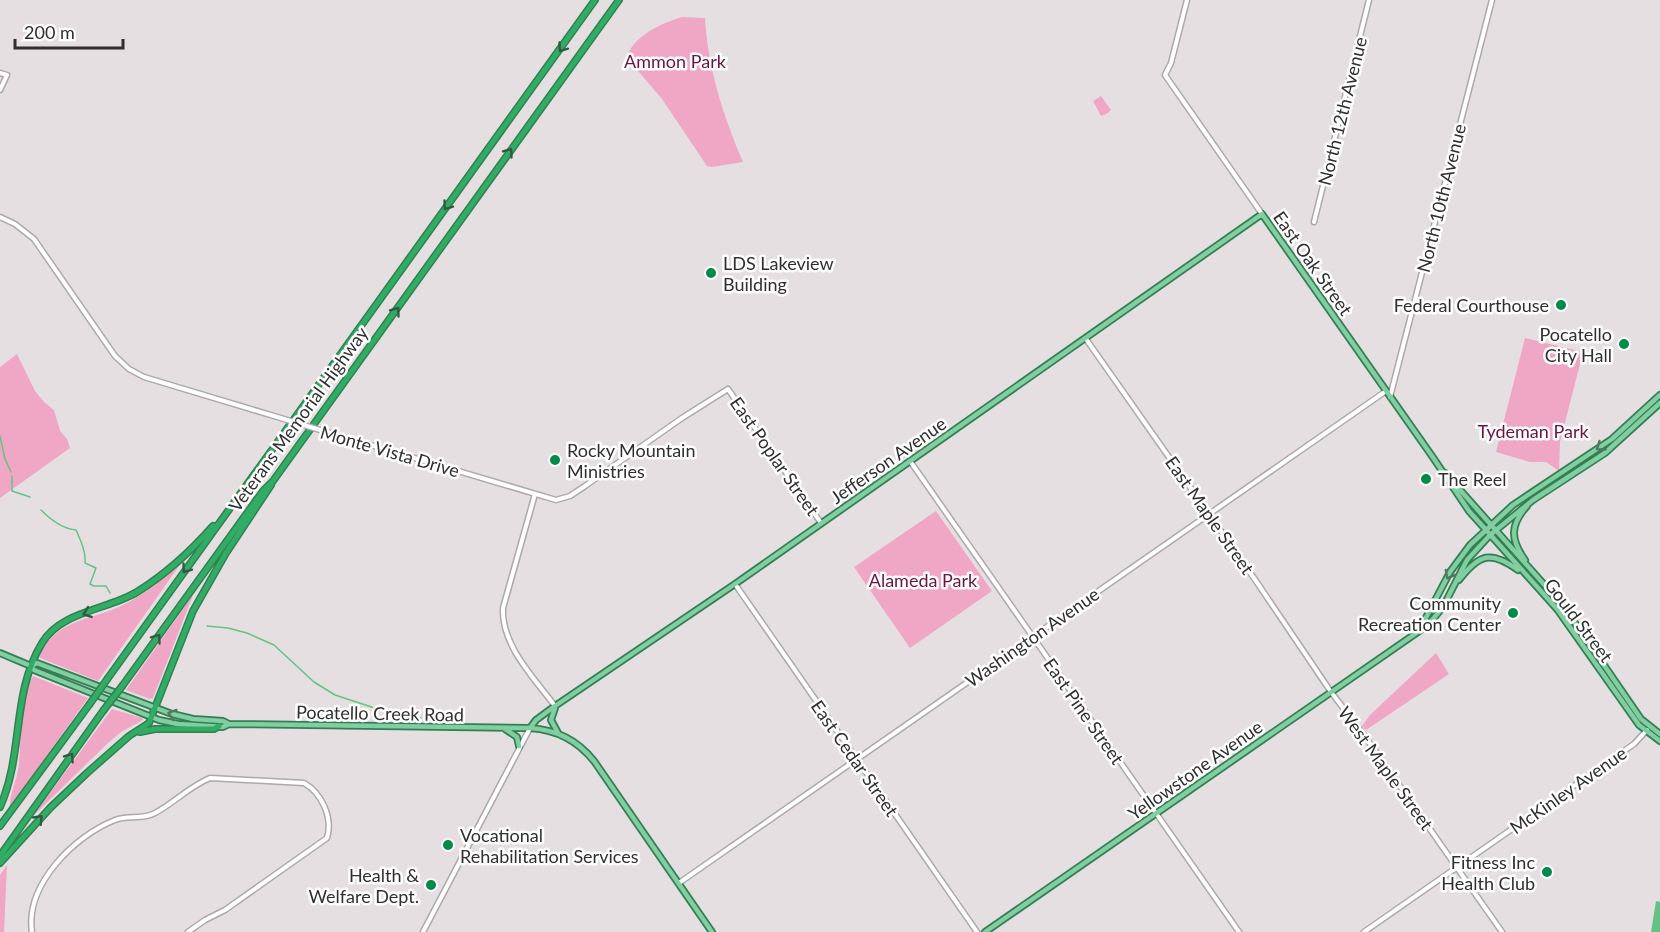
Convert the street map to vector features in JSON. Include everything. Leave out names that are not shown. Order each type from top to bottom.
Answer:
[{"type":"highway","name":"Veterans Memorial Highway","points":[[0,826],[595,0]]},
{"type":"highway","name":"Veterans Memorial Highway","points":[[0,856],[619,0]]},
{"type":"highway","points":[[0,863],[51,807],[115,748],[145,727],[155,708],[193,611],[226,553],[273,481]]},
{"type":"highway","points":[[0,807],[13,768],[21,700],[31,666],[41,644],[58,626],[70,619],[116,602],[158,578],[192,549],[232,504]]},
{"type":"highway","points":[[135,733],[155,729],[214,729],[219,726]]},
{"type":"main road","name":"East Oak Street","points":[[1263,214],[1455,493],[1488,532]]},
{"type":"main road","name":"Jefferson Avenue","points":[[530,728],[536,720],[555,706],[735,584],[1263,214]]},
{"type":"main road","points":[[1488,532],[1491,525],[1514,505],[1612,439],[1660,394]]},
{"type":"main road","points":[[1488,532],[1495,530],[1533,500],[1600,457],[1660,403]]},
{"type":"main road","name":"East Oak Street","points":[[1438,466],[1491,525]]},
{"type":"main road","points":[[1533,500],[1519,516],[1514,531],[1516,545],[1533,572]]},
{"type":"main road","name":"Gould Street","points":[[1491,525],[1569,614],[1647,729]]},
{"type":"main road","name":"Gould Street","points":[[1488,532],[1563,618],[1639,725],[1647,729]]},
{"type":"main road","name":"Yellowstone Avenue","points":[[986,932],[1428,625],[1438,614],[1467,560],[1488,532]]},
{"type":"main road","name":"Yellowstone Avenue","points":[[1420,629],[1455,563],[1488,532]]},
{"type":"main road","points":[[1453,586],[1471,565],[1478,560],[1492,556],[1510,563],[1536,585]]},
{"type":"main road","name":"Pocatello Creek Road","points":[[0,653],[31,666],[43,675],[151,717],[178,724],[530,728],[558,733]]},
{"type":"main road","name":"Pocatello Creek Road","points":[[31,666],[37,663],[187,718],[221,721],[229,724]]},
{"type":"main road","points":[[555,706],[550,717],[558,733],[577,744],[594,761],[712,932]]},
{"type":"main road","points":[[505,729],[517,737],[519,746]]},
{"type":"main road","points":[[1647,729],[1660,734]]},
{"type":"main road","points":[[1647,729],[1660,741]]},
{"type":"street","name":"East Oak Street","points":[[1187,0],[1171,63],[1165,75],[1263,214]]},
{"type":"street","name":"North 12th Avenue","points":[[1314,222],[1369,0]]},
{"type":"street","name":"North 10th Avenue","points":[[1390,397],[1492,0]]},
{"type":"street","points":[[0,73],[7,75],[0,90]]},
{"type":"street","name":"Monte Vista Drive","points":[[0,217],[32,236],[115,356],[129,369],[144,377],[556,500],[571,495]]},
{"type":"street","name":"East Maple Street","points":[[1086,339],[1331,692]]},
{"type":"street","name":"East Poplar Street","points":[[571,495],[728,389],[821,523]]},
{"type":"street","name":"Washington Avenue","points":[[679,883],[1386,391]]},
{"type":"street","name":"East Pine Street","points":[[910,461],[1239,932]]},
{"type":"street","points":[[535,494],[508,588],[502,618],[509,641],[555,706]]},
{"type":"street","name":"East Cedar Street","points":[[735,584],[977,932]]},
{"type":"street","name":"West Maple Street","points":[[1331,692],[1364,735],[1502,932]]},
{"type":"street","points":[[423,932],[530,728]]},
{"type":"street","name":"McKinley Avenue","points":[[1364,932],[1634,744],[1647,729]]},
{"type":"street","points":[[32,932],[32,909],[36,896],[68,849],[114,821],[150,816],[200,782],[210,778],[304,783],[318,796],[327,812],[330,820],[327,838],[225,910],[188,932]]},
{"type":"green space","name":"Ammon Park","points":[[682,17],[705,18],[713,74],[729,127],[743,162],[707,166],[662,99],[627,58],[630,50],[641,37],[657,27]]},
{"type":"green space","points":[[1101,96],[1111,110],[1101,116],[1093,101]]},
{"type":"green space","name":"Tydeman Park","points":[[1525,338],[1583,352],[1560,442],[1559,471],[1546,462],[1530,462],[1496,452]]},
{"type":"green space","points":[[17,354],[35,391],[54,410],[60,431],[67,439],[70,448],[0,498],[0,367]]},
{"type":"green space","name":"Alameda Park","points":[[936,511],[992,591],[910,648],[854,567]]},
{"type":"green space","points":[[179,566],[98,681],[40,658],[39,655],[56,633],[132,600]]},
{"type":"green space","points":[[193,595],[153,698],[150,699],[126,690]]},
{"type":"green space","points":[[1436,653],[1449,674],[1366,730],[1362,726],[1370,715]]},
{"type":"green space","points":[[33,676],[88,698],[10,807],[18,770],[23,710]]},
{"type":"green space","points":[[112,709],[143,720],[121,732],[108,743],[33,816]]},
{"type":"green space","points":[[7,865],[4,932],[0,932],[0,875]]},
{"type":"shaded area","points":[[1656,901],[1660,902],[1660,932],[1651,932]]},
{"type":"waterway","points":[[0,436],[5,459],[11,472]]},
{"type":"waterway","points":[[12,476],[12,491],[30,497]]},
{"type":"waterway","points":[[41,510],[57,523],[76,530],[84,551],[85,563],[96,568],[90,584],[106,586],[110,593]]},
{"type":"waterway","points":[[207,626],[247,633],[274,645],[314,682],[335,695],[393,714],[421,718]]},
{"type":"place","name":"LDS Lakeview Building","points":[[711,273]]},
{"type":"place","name":"Federal Courthouse","points":[[1561,305]]},
{"type":"place","name":"Pocatello City Hall","points":[[1624,344]]},
{"type":"place","name":"Rocky Mountain Ministries","points":[[555,460]]},
{"type":"place","name":"The Reel","points":[[1426,479]]},
{"type":"place","name":"Community Recreation Center","points":[[1513,613]]},
{"type":"place","name":"Vocational Rehabilitation Services","points":[[448,845]]},
{"type":"place","name":"Fitness Inc Health Club","points":[[1547,872]]},
{"type":"place","name":"Health & Welfare Dept.","points":[[431,885]]}]
